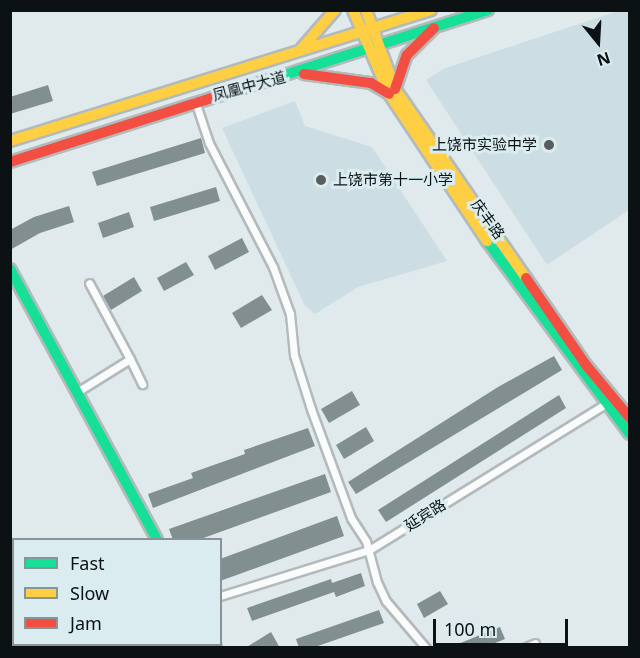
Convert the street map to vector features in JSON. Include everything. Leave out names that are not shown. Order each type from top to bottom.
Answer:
[{"type":"main road","points":[[296,53],[322,29],[335,10]]},
{"type":"main road","points":[[353,10],[366,31],[380,47],[392,92]]},
{"type":"main road","points":[[366,10],[369,50],[392,92],[478,229],[609,401],[630,434]]},
{"type":"main road","name":"凤凰中大道","points":[[10,141],[431,10]]},
{"type":"main road","name":"凤凰中大道","points":[[10,162],[195,101],[298,73],[380,47],[488,10]]},
{"type":"main road","points":[[392,92],[407,56],[437,26]]},
{"type":"main road","points":[[298,73],[371,83],[392,92]]},
{"type":"main road","points":[[10,269],[156,538]]},
{"type":"main road","points":[[609,401],[630,418]]},
{"type":"street","points":[[195,101],[209,143],[273,267],[290,314],[294,355],[311,410],[351,518],[369,549],[386,602],[426,648]]},
{"type":"street","points":[[89,283],[142,384]]},
{"type":"street","points":[[77,392],[130,359]]},
{"type":"street","name":"延宾路","points":[[222,595],[369,549],[609,401]]},
{"type":"street","points":[[524,648],[535,643]]},
{"type":"shaded area","name":"上饶市实验中学","points":[[621,10],[630,11],[629,210],[547,265],[426,80],[443,69]]},
{"type":"shaded area","name":"上饶市第十一小学","points":[[295,101],[305,126],[372,147],[447,261],[358,287],[315,314],[305,306],[222,128]]},
{"type":"building","points":[[48,85],[53,101],[10,114],[10,97]]},
{"type":"building","points":[[201,138],[205,153],[97,186],[92,172]]},
{"type":"building","points":[[216,187],[220,201],[154,221],[150,207]]},
{"type":"building","points":[[69,206],[74,222],[40,233],[10,250],[10,230],[34,217]]},
{"type":"building","points":[[129,212],[134,227],[103,238],[98,223]]},
{"type":"building","points":[[242,238],[249,252],[215,270],[208,256]]},
{"type":"building","points":[[186,262],[194,275],[164,291],[157,278]]},
{"type":"building","points":[[134,277],[142,291],[111,310],[103,296]]},
{"type":"building","points":[[262,295],[272,310],[241,328],[232,313]]},
{"type":"building","points":[[554,356],[562,370],[356,494],[348,482],[498,387]]},
{"type":"building","points":[[352,391],[360,405],[329,423],[321,409]]},
{"type":"building","points":[[559,395],[566,408],[386,522],[378,510]]},
{"type":"building","points":[[366,427],[374,441],[344,459],[336,445]]},
{"type":"building","points":[[308,428],[315,446],[153,508],[148,494],[193,478],[191,473],[245,454],[244,450]]},
{"type":"building","points":[[325,474],[331,492],[204,538],[172,538],[169,529]]},
{"type":"building","points":[[337,516],[344,536],[222,580],[222,558]]},
{"type":"building","points":[[361,573],[365,586],[336,597],[334,592],[252,621],[247,608],[331,579],[332,583]]},
{"type":"building","points":[[440,591],[448,604],[424,618],[417,604]]},
{"type":"building","points":[[379,610],[384,623],[312,648],[299,648],[296,639]]},
{"type":"building","points":[[500,627],[505,639],[483,648],[448,648]]},
{"type":"building","points":[[271,632],[280,648],[245,648]]},
{"type":"traffic: fast","points":[[269,80],[488,10]]},
{"type":"traffic: fast","points":[[487,241],[630,434]]},
{"type":"traffic: fast","points":[[10,269],[156,538]]},
{"type":"traffic: slow","points":[[302,48],[335,10]]},
{"type":"traffic: slow","points":[[353,10],[389,94],[487,241]]},
{"type":"traffic: slow","points":[[366,10],[395,89],[526,278]]},
{"type":"traffic: slow","points":[[10,141],[431,10]]},
{"type":"traffic: jam","points":[[395,89],[407,55],[434,28]]},
{"type":"traffic: jam","points":[[304,74],[371,83],[389,94]]},
{"type":"traffic: jam","points":[[10,162],[269,80]]},
{"type":"traffic: jam","points":[[526,278],[586,365],[630,418]]},
{"type":"place","name":"上饶市实验中学","points":[[549,145]]},
{"type":"place","name":"上饶市第十一小学","points":[[321,180]]}]
